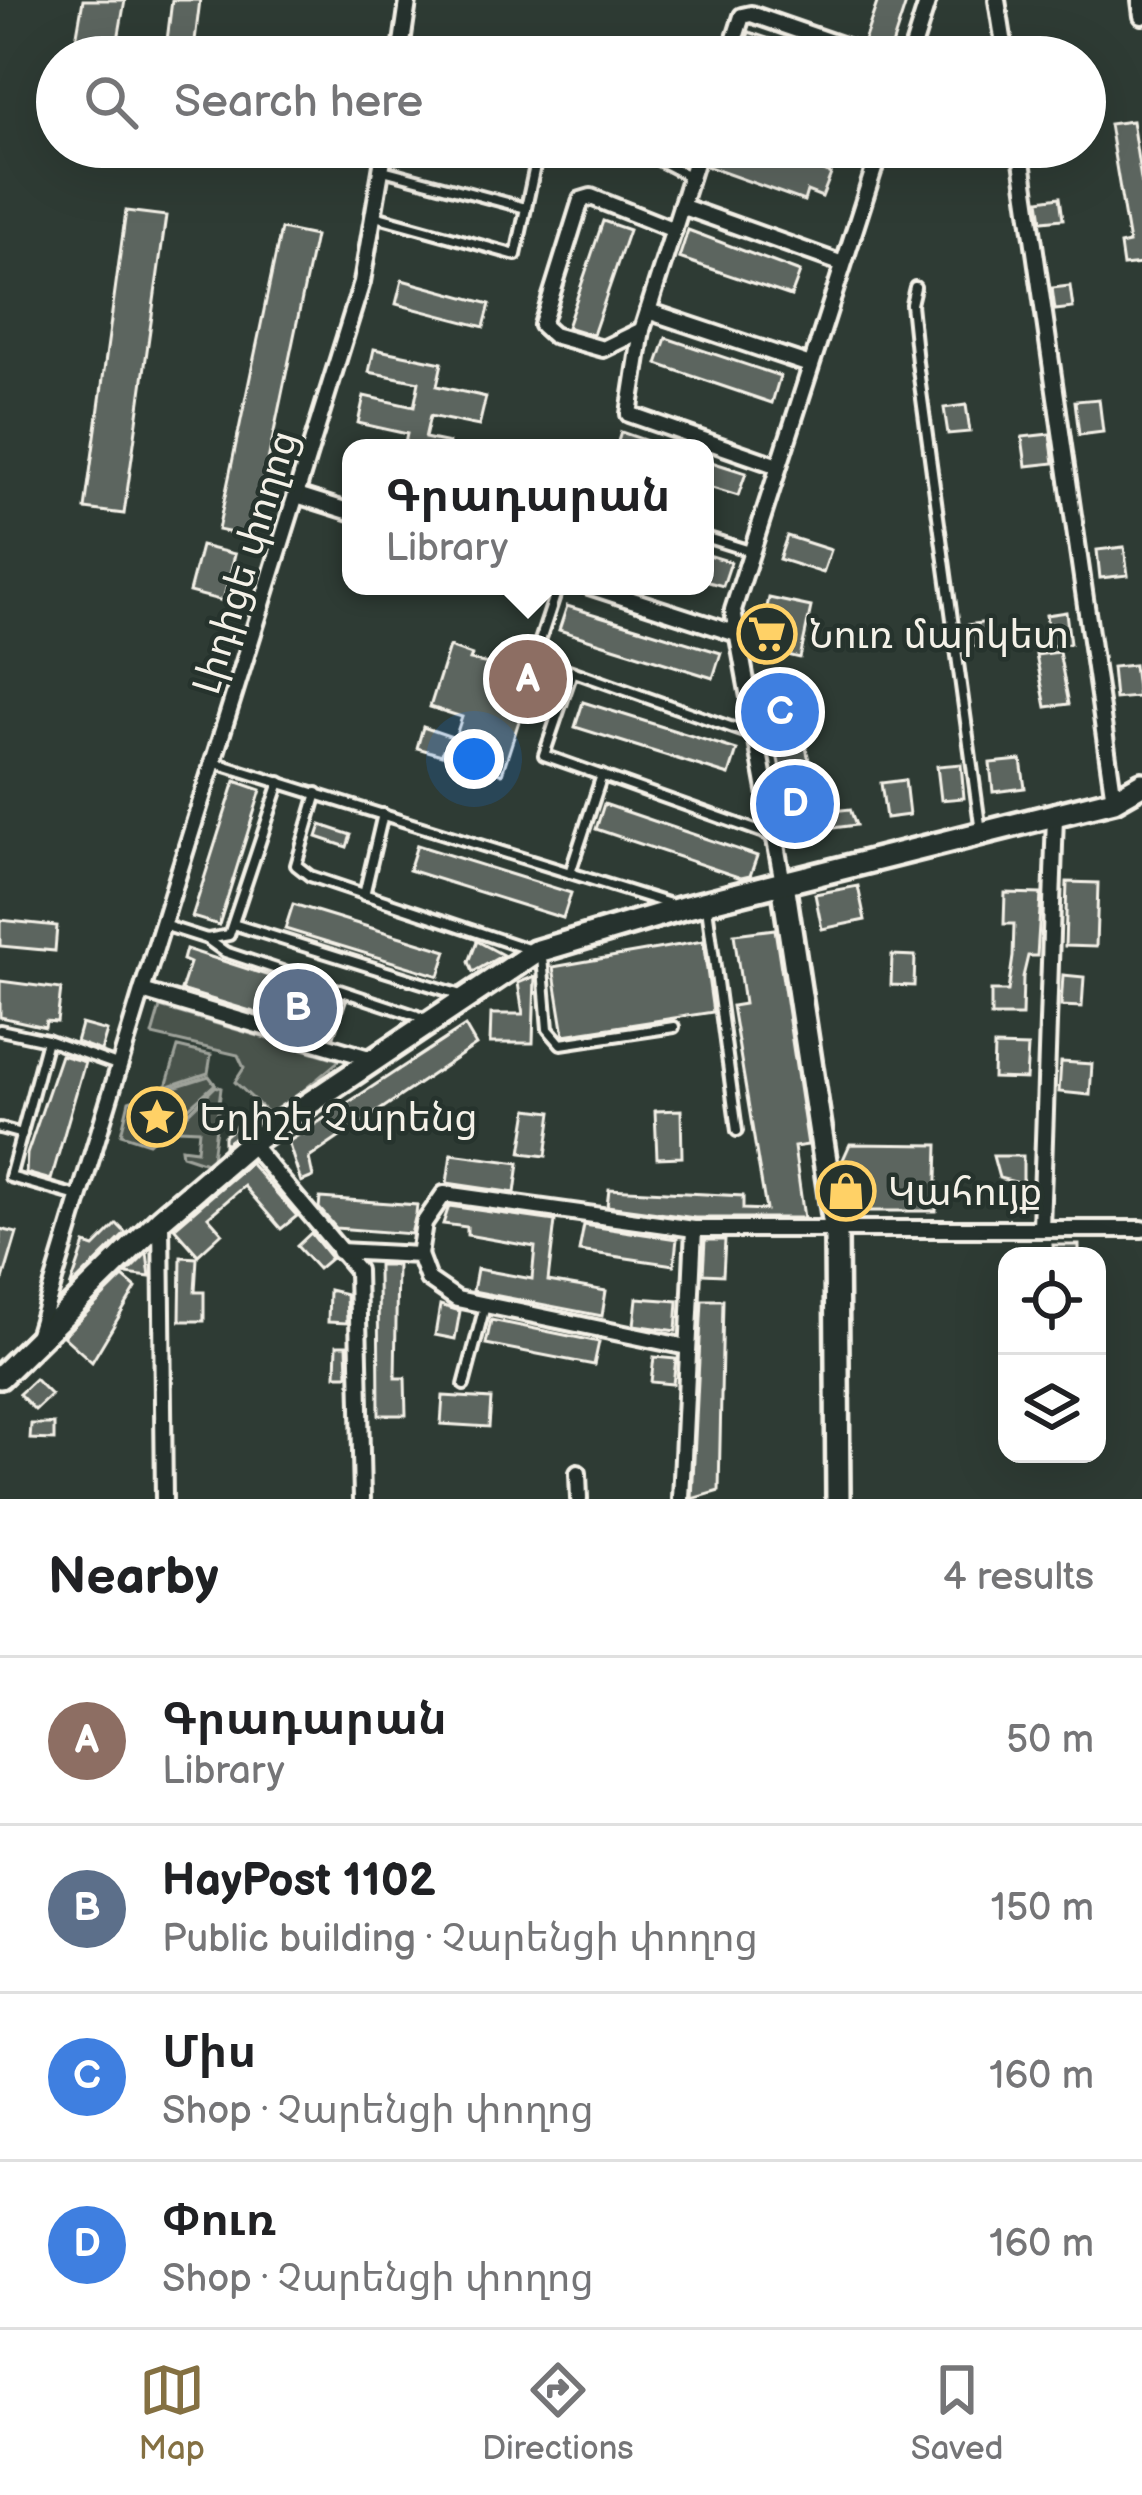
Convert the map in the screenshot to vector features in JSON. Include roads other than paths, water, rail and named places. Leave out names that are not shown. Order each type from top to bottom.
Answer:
[{"type":"main road","points":[[0,1378],[161,1219],[250,1143],[369,1058],[538,951],[683,908],[1114,800],[1142,784]]},
{"type":"main road","points":[[783,883],[836,1233],[838,1499]]},
{"type":"street","points":[[917,36],[928,0]]},
{"type":"street","points":[[997,0],[1003,36]]},
{"type":"street","points":[[1140,0],[1142,16]]},
{"type":"street","points":[[403,36],[408,2]]},
{"type":"street","points":[[736,36],[742,16],[751,14],[814,36]]},
{"type":"street","points":[[694,168],[642,330],[628,414],[700,439]]},
{"type":"street","points":[[783,883],[734,633],[734,610],[874,168]]},
{"type":"street","points":[[1023,168],[1114,800]]},
{"type":"street","name":"Լիդիցե փողոց","points":[[36,1340],[117,1066],[300,496],[362,282],[381,170]]},
{"type":"street","points":[[642,330],[603,349],[553,335],[542,325],[580,200],[591,197],[674,230]]},
{"type":"street","points":[[682,206],[843,264]]},
{"type":"street","points":[[648,311],[810,365]]},
{"type":"street","points":[[714,444],[778,466]]},
{"type":"street","points":[[300,496],[342,509]]},
{"type":"street","points":[[617,595],[734,633]]},
{"type":"street","points":[[1041,1228],[1055,816]]},
{"type":"street","points":[[142,991],[369,1058]]},
{"type":"street","points":[[250,1143],[357,1270],[362,1499]]},
{"type":"street","points":[[687,1347],[457,1299],[428,1279],[419,1255],[424,1223],[444,1194],[694,1229],[836,1233],[1142,1229]]},
{"type":"street","points":[[161,1219],[164,1499]]},
{"type":"street","points":[[681,1499],[694,1229]]},
{"type":"street","points":[[339,1251],[419,1255]]},
{"type":"street","points":[[578,1473],[579,1499]]},
{"type":"lane","points":[[373,216],[516,255],[535,168]]},
{"type":"lane","points":[[674,168],[691,177]]},
{"type":"lane","points":[[381,170],[526,208]]},
{"type":"lane","points":[[915,287],[910,304],[917,362],[981,833]]},
{"type":"lane","points":[[714,540],[752,552]]},
{"type":"lane","points":[[555,595],[539,641],[541,654],[572,672],[755,735]]},
{"type":"lane","points":[[572,672],[544,754],[774,836]]},
{"type":"lane","points":[[216,763],[683,908]]},
{"type":"lane","points":[[570,873],[602,775]]},
{"type":"lane","points":[[207,939],[225,939],[233,924],[280,782]]},
{"type":"lane","points":[[317,793],[296,865],[310,876],[538,951],[548,1029],[561,1044],[674,1028]]},
{"type":"lane","points":[[364,895],[383,814]]},
{"type":"lane","points":[[706,902],[737,1131]]},
{"type":"lane","points":[[233,924],[466,996]]},
{"type":"lane","points":[[164,925],[207,939],[226,952],[428,1020]]},
{"type":"lane","points":[[0,1030],[47,1040],[117,1066]]},
{"type":"lane","points":[[0,1184],[10,1177],[47,1040]]},
{"type":"lane","points":[[0,1128],[22,1134]]},
{"type":"lane","points":[[10,1177],[77,1196]]},
{"type":"lane","points":[[464,1385],[485,1306]]},
{"type":"place","name":"Նուռ մարկետ","points":[[767,634]]},
{"type":"place","name":"Գրադարան","points":[[528,679]]},
{"type":"place","name":"Միս","points":[[780,712]]},
{"type":"place","name":"Փուռ","points":[[795,804]]},
{"type":"place","name":"HayPost 1102","points":[[298,1008]]},
{"type":"place","name":"Եղիշե Չարենց","points":[[157,1117]]},
{"type":"place","name":"Կահույք","points":[[846,1191]]}]
